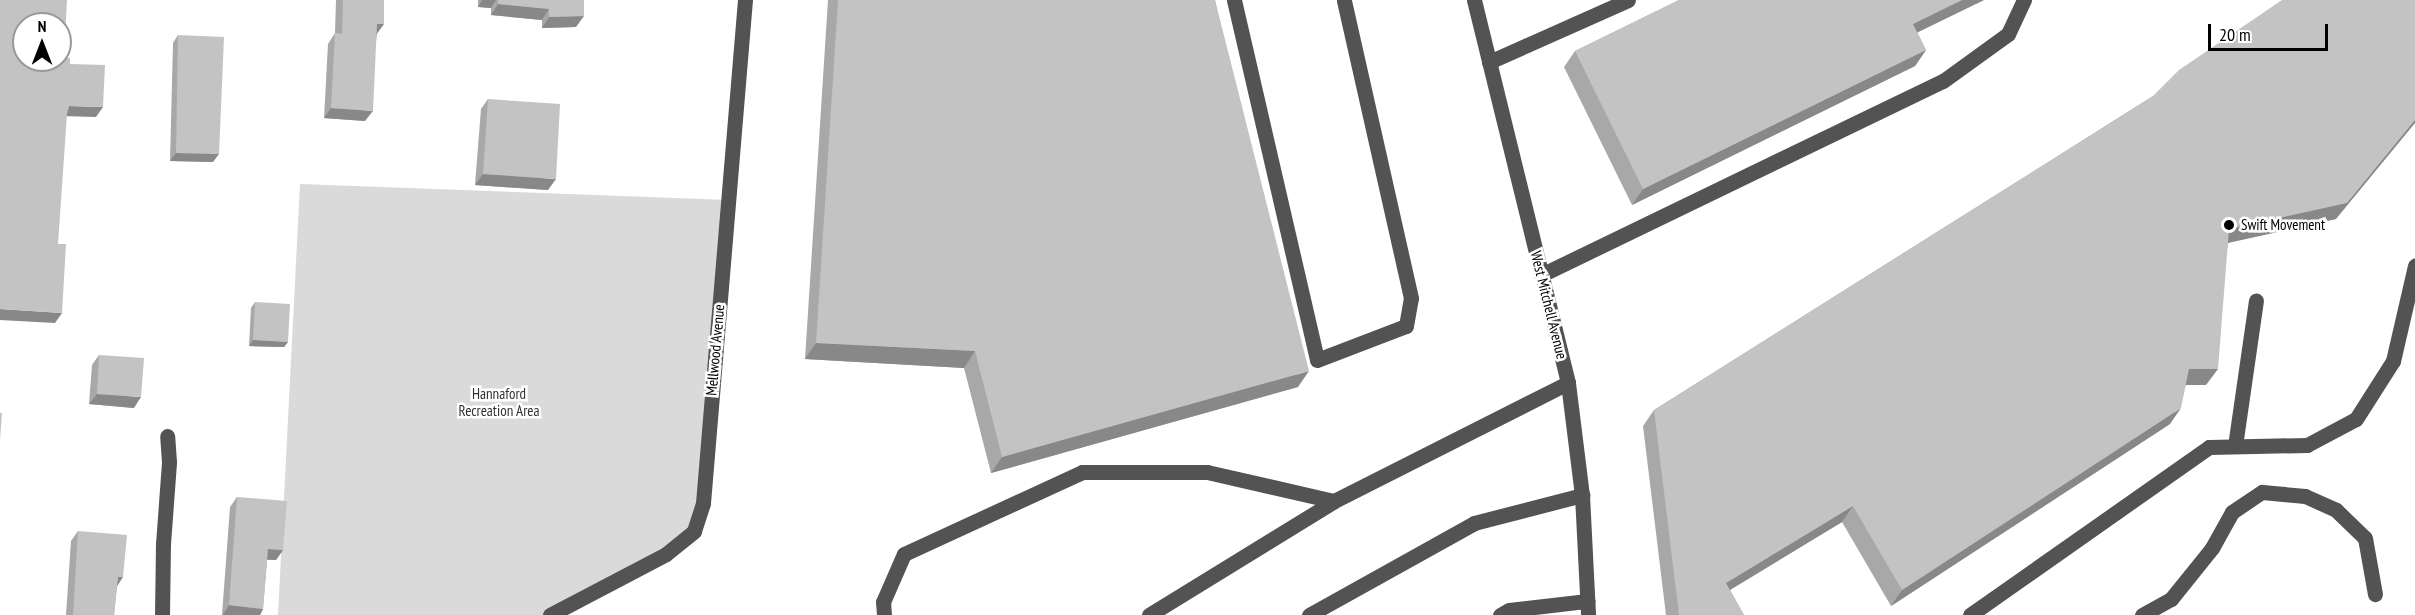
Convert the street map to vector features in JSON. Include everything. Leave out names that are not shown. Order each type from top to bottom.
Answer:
[{"type":"street","name":"Mellwood Avenue","points":[[550,615],[666,555],[694,531],[703,503],[745,0]]},
{"type":"street","points":[[1234,0],[1317,360],[1406,326],[1411,298],[1344,0]]},
{"type":"street","name":"West Mitchell Avenue","points":[[1474,0],[1568,383],[1582,495],[1587,608]]},
{"type":"street","points":[[1489,62],[1628,0]]},
{"type":"street","points":[[1541,275],[1943,81],[2008,34],[2024,0]]},
{"type":"street","points":[[1970,615],[2209,447],[2307,445],[2356,419],[2393,361],[2415,266]]},
{"type":"street","points":[[2235,446],[2256,301]]},
{"type":"street","points":[[1149,615],[1334,501],[1568,383]]},
{"type":"street","points":[[162,615],[162,544],[169,462],[167,436]]},
{"type":"street","points":[[884,615],[883,602],[904,554],[1082,472],[1207,472],[1334,501]]},
{"type":"street","points":[[2142,615],[2171,599],[2212,548],[2232,512],[2262,492],[2305,496],[2336,510],[2365,538],[2375,594]]},
{"type":"street","points":[[1309,615],[1474,523],[1582,495]]},
{"type":"street","points":[[1500,615],[1509,610],[1587,608]]},
{"type":"green space","name":"Hannaford Recreation Area","points":[[300,184],[729,200],[694,531],[550,615],[278,615]]},
{"type":"building","points":[[0,0],[67,0],[66,12],[12,12],[12,72],[72,72],[72,64],[105,65],[103,107],[69,106],[67,114],[58,244],[66,244],[62,313],[0,309]]},
{"type":"building","points":[[343,0],[384,0],[384,24],[377,24],[373,111],[331,108],[335,33],[342,34]]},
{"type":"building","points":[[498,0],[584,0],[584,16],[549,17],[549,9],[498,4]]},
{"type":"building","points":[[838,0],[1215,0],[1309,371],[1002,457],[975,351],[816,343]]},
{"type":"building","points":[[1679,0],[1962,0],[1913,24],[1926,50],[1643,189],[1575,51]]},
{"type":"building","points":[[2282,0],[2415,0],[2415,120],[2347,203],[2229,229],[2218,369],[2189,369],[2181,408],[1902,590],[1853,506],[1726,583],[1744,615],[1679,615],[1654,410],[2153,96],[2179,70]]},
{"type":"building","points":[[178,35],[224,37],[219,154],[176,153]]},
{"type":"building","points":[[488,99],[560,104],[556,179],[483,174]]},
{"type":"building","points":[[255,302],[290,304],[288,342],[253,340]]},
{"type":"building","points":[[99,355],[144,358],[141,397],[97,394]]},
{"type":"building","points":[[0,413],[2,413],[0,440]]},
{"type":"building","points":[[237,497],[287,501],[283,550],[268,549],[263,609],[229,605]]},
{"type":"building","points":[[78,531],[127,535],[123,577],[118,577],[114,615],[73,615]]},
{"type":"place","name":"Swift Movement","points":[[2229,225]]}]
